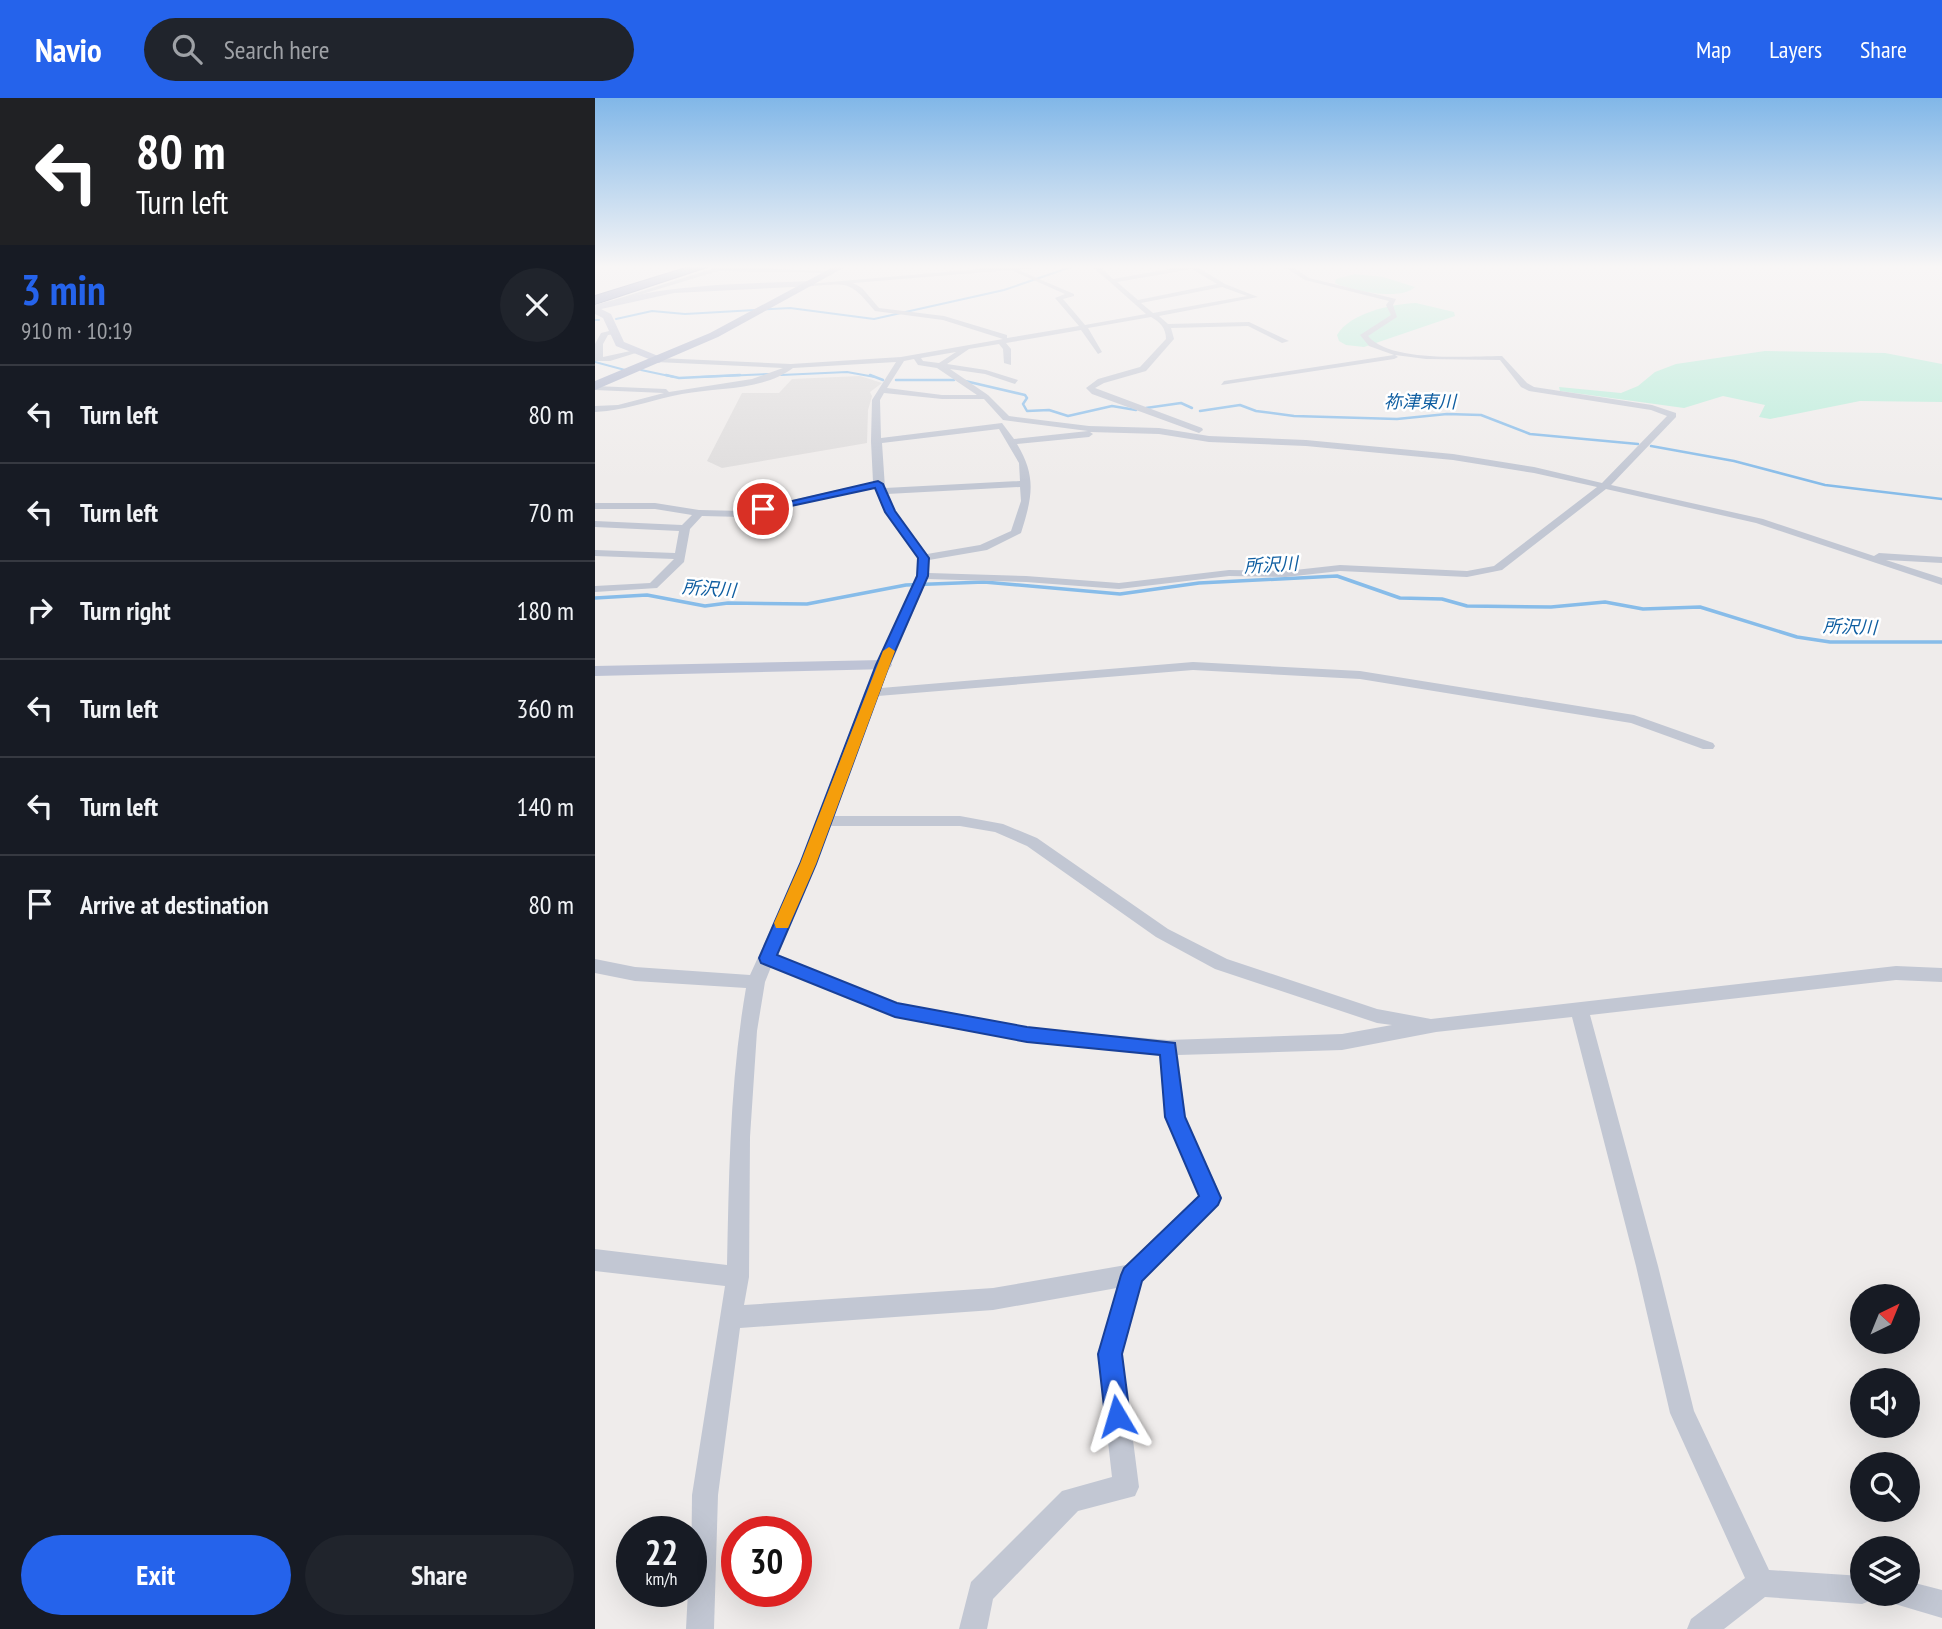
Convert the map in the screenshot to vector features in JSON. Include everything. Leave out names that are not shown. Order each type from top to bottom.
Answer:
[{"type":"main road","points":[[595,387],[706,337]]},
{"type":"street","points":[[603,337],[597,359],[791,366],[901,359],[1022,337]]},
{"type":"street","points":[[616,337],[620,344],[655,360]]},
{"type":"street","points":[[1006,337],[1013,339]]},
{"type":"street","points":[[1090,337],[1098,352]]},
{"type":"street","points":[[1170,337],[1152,363],[1134,373],[1101,381],[1090,388],[1095,393],[1229,440]]},
{"type":"street","points":[[1277,337],[1285,341]]},
{"type":"street","points":[[1364,337],[1378,349],[1407,355]]},
{"type":"street","points":[[1000,341],[1007,349],[1009,363]]},
{"type":"street","points":[[940,366],[969,346]]},
{"type":"street","points":[[610,359],[635,352]]},
{"type":"street","points":[[923,576],[1026,579],[1119,586],[1229,573],[1286,574],[1340,568],[1467,574],[1498,568],[1604,486],[1673,415],[1652,408],[1532,389],[1524,385],[1504,354],[1407,355],[1224,383]]},
{"type":"street","points":[[915,356],[921,363],[986,372],[1015,382]]},
{"type":"street","points":[[700,1629],[705,1495],[738,1277],[740,1137],[748,1031],[756,982],[824,821],[871,693],[923,576],[923,558],[890,512],[880,487],[875,441],[876,400],[901,359]]},
{"type":"street","points":[[604,419],[627,408],[681,392],[769,377],[791,366]]},
{"type":"street","points":[[923,558],[983,548],[1016,533],[1026,500],[1024,463],[1011,442],[1003,412],[940,366]]},
{"type":"street","points":[[595,387],[681,392]]},
{"type":"street","points":[[881,390],[941,397],[983,397]]},
{"type":"street","points":[[595,409],[627,408]]},
{"type":"street","points":[[1159,431],[1169,427],[1169,419]]},
{"type":"street","points":[[875,441],[1004,422],[1159,431],[1229,440],[1306,443],[1453,457],[1534,470],[1759,521],[1942,582]]},
{"type":"street","points":[[1011,442],[1115,430]]},
{"type":"street","points":[[595,506],[656,506],[699,513],[743,514],[880,487],[1025,484]]},
{"type":"street","points":[[595,589],[653,586],[679,562],[685,528],[699,513]]},
{"type":"street","points":[[595,524],[685,528]]},
{"type":"street","points":[[595,553],[680,556]]},
{"type":"street","points":[[1859,554],[1942,560]]},
{"type":"street","points":[[595,671],[883,665]]},
{"type":"street","points":[[871,693],[1193,666],[1360,675],[1634,719],[1707,746]]},
{"type":"street","points":[[824,821],[960,821],[998,828],[1032,842],[1162,933],[1221,964],[1377,1016],[1436,1025]]},
{"type":"street","points":[[767,958],[895,1010],[1027,1035],[1168,1048],[1342,1042],[1436,1025],[1579,1008],[1896,973],[1942,975]]},
{"type":"street","points":[[595,966],[647,975],[756,982]]},
{"type":"street","points":[[1579,1008],[1647,1266],[1682,1413],[1761,1583]]},
{"type":"street","points":[[973,1629],[981,1592],[1072,1500],[1126,1487],[1110,1354],[1132,1275],[1211,1198],[1175,1117],[1168,1048]]},
{"type":"street","points":[[595,1259],[738,1277]]},
{"type":"street","points":[[730,1317],[993,1299],[1132,1275]]},
{"type":"street","points":[[1702,1629],[1761,1583],[1850,1589]]},
{"type":"street","points":[[1920,1598],[1942,1604]]},
{"type":"shaded area","points":[[860,376],[882,383],[870,392],[872,396],[868,410],[867,443],[722,468],[707,461],[742,393],[779,393],[792,379]]},
{"type":"green space","points":[[1338,337],[1392,337],[1364,347],[1346,345]]},
{"type":"green space","points":[[1765,351],[1885,353],[1942,364],[1942,402],[1860,401],[1770,419],[1759,417],[1765,405],[1723,396],[1684,408],[1560,391],[1559,387],[1621,393],[1638,386],[1655,372],[1676,364]]},
{"type":"waterway","name":"祢津東川","points":[[595,362],[625,370]]},
{"type":"waterway","name":"祢津東川","points":[[641,370],[674,377]]},
{"type":"waterway","name":"祢津東川","points":[[781,375],[847,372],[875,377]]},
{"type":"waterway","name":"祢津東川","points":[[700,377],[769,374]]},
{"type":"waterway","name":"祢津東川","points":[[666,375],[679,378],[740,375]]},
{"type":"waterway","name":"祢津東川","points":[[870,375],[883,380]]},
{"type":"waterway","name":"祢津東川","points":[[896,380],[954,380]]},
{"type":"waterway","name":"祢津東川","points":[[965,381],[1025,395],[1027,398],[1023,404],[1027,411],[1049,410],[1068,416],[1112,406],[1136,410]]},
{"type":"waterway","name":"祢津東川","points":[[1146,408],[1181,403],[1192,408]]},
{"type":"waterway","name":"祢津東川","points":[[1200,411],[1240,405],[1256,411],[1294,416],[1397,419],[1447,414],[1481,415],[1530,434],[1638,444]]},
{"type":"waterway","name":"祢津東川","points":[[1651,446],[1734,461],[1825,485],[1942,499]]},
{"type":"waterway","name":"所沢川","points":[[595,598],[647,595],[705,606],[728,603],[807,604],[906,585],[984,582],[1120,594],[1199,583],[1337,576],[1400,598],[1442,599],[1467,606],[1551,607],[1605,602],[1643,609],[1700,607],[1797,637],[1830,642],[1942,642]]},
{"type":"slow traffic","points":[[782,923],[808,864],[889,651]]},
{"type":"route","points":[[763,509],[878,484],[890,512],[923,558],[923,576],[871,693],[808,864],[767,958],[895,1010],[1027,1035],[1168,1048],[1175,1117],[1211,1198],[1132,1275],[1110,1354],[1117,1416]]}]
